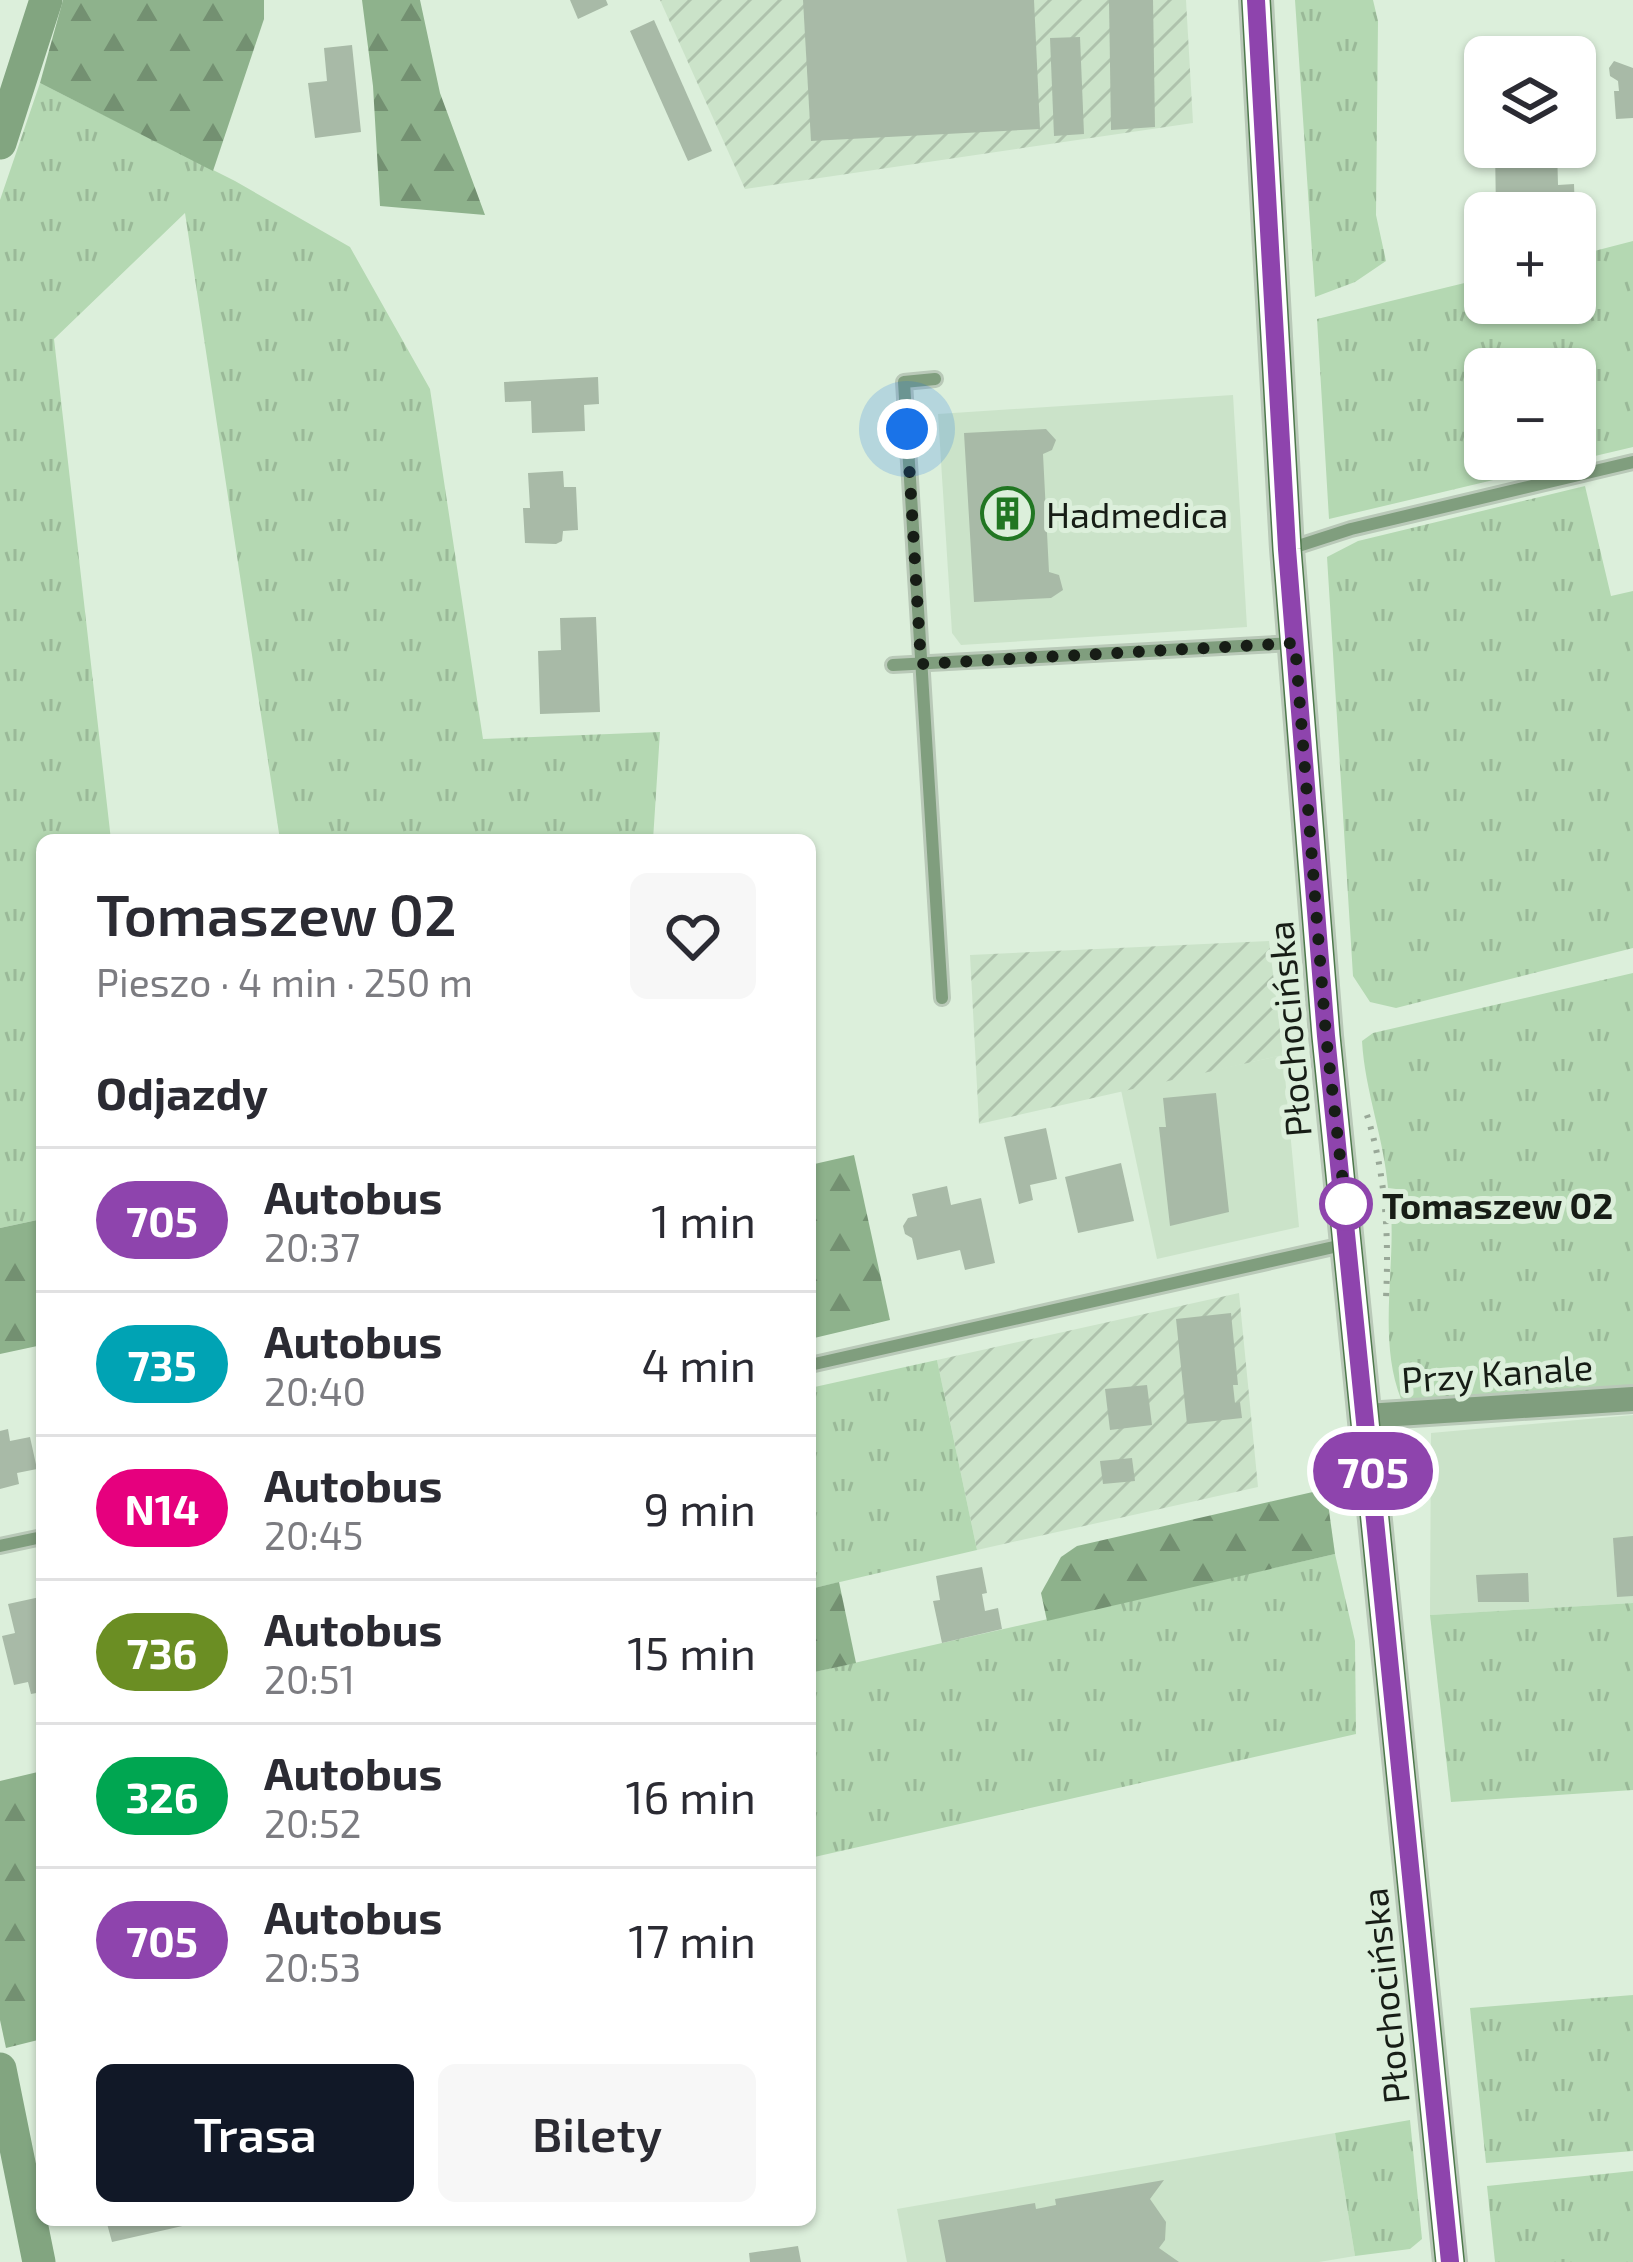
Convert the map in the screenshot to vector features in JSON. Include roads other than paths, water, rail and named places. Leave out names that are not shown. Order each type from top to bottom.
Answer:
[{"type":"main road","name":"Płochocińska","points":[[1256,0],[1287,549],[1326,1036],[1450,2262]]},
{"type":"street","name":"Przy Kanale","points":[[1366,1416],[1633,1399]]},
{"type":"lane","points":[[935,379],[904,382],[942,998]]},
{"type":"lane","points":[[1287,549],[1633,462]]},
{"type":"lane","points":[[893,664],[1295,643]]},
{"type":"lane","points":[[816,1364],[1349,1244]]},
{"type":"lane","points":[[0,1546],[36,1538]]},
{"type":"waterway","points":[[0,143],[46,0]]},
{"type":"waterway","points":[[0,2069],[39,2262]]},
{"type":"place","name":"Hadmedica","points":[[1007,513]]},
{"type":"place","name":"Tomaszew 02","points":[[1346,1204]]}]
